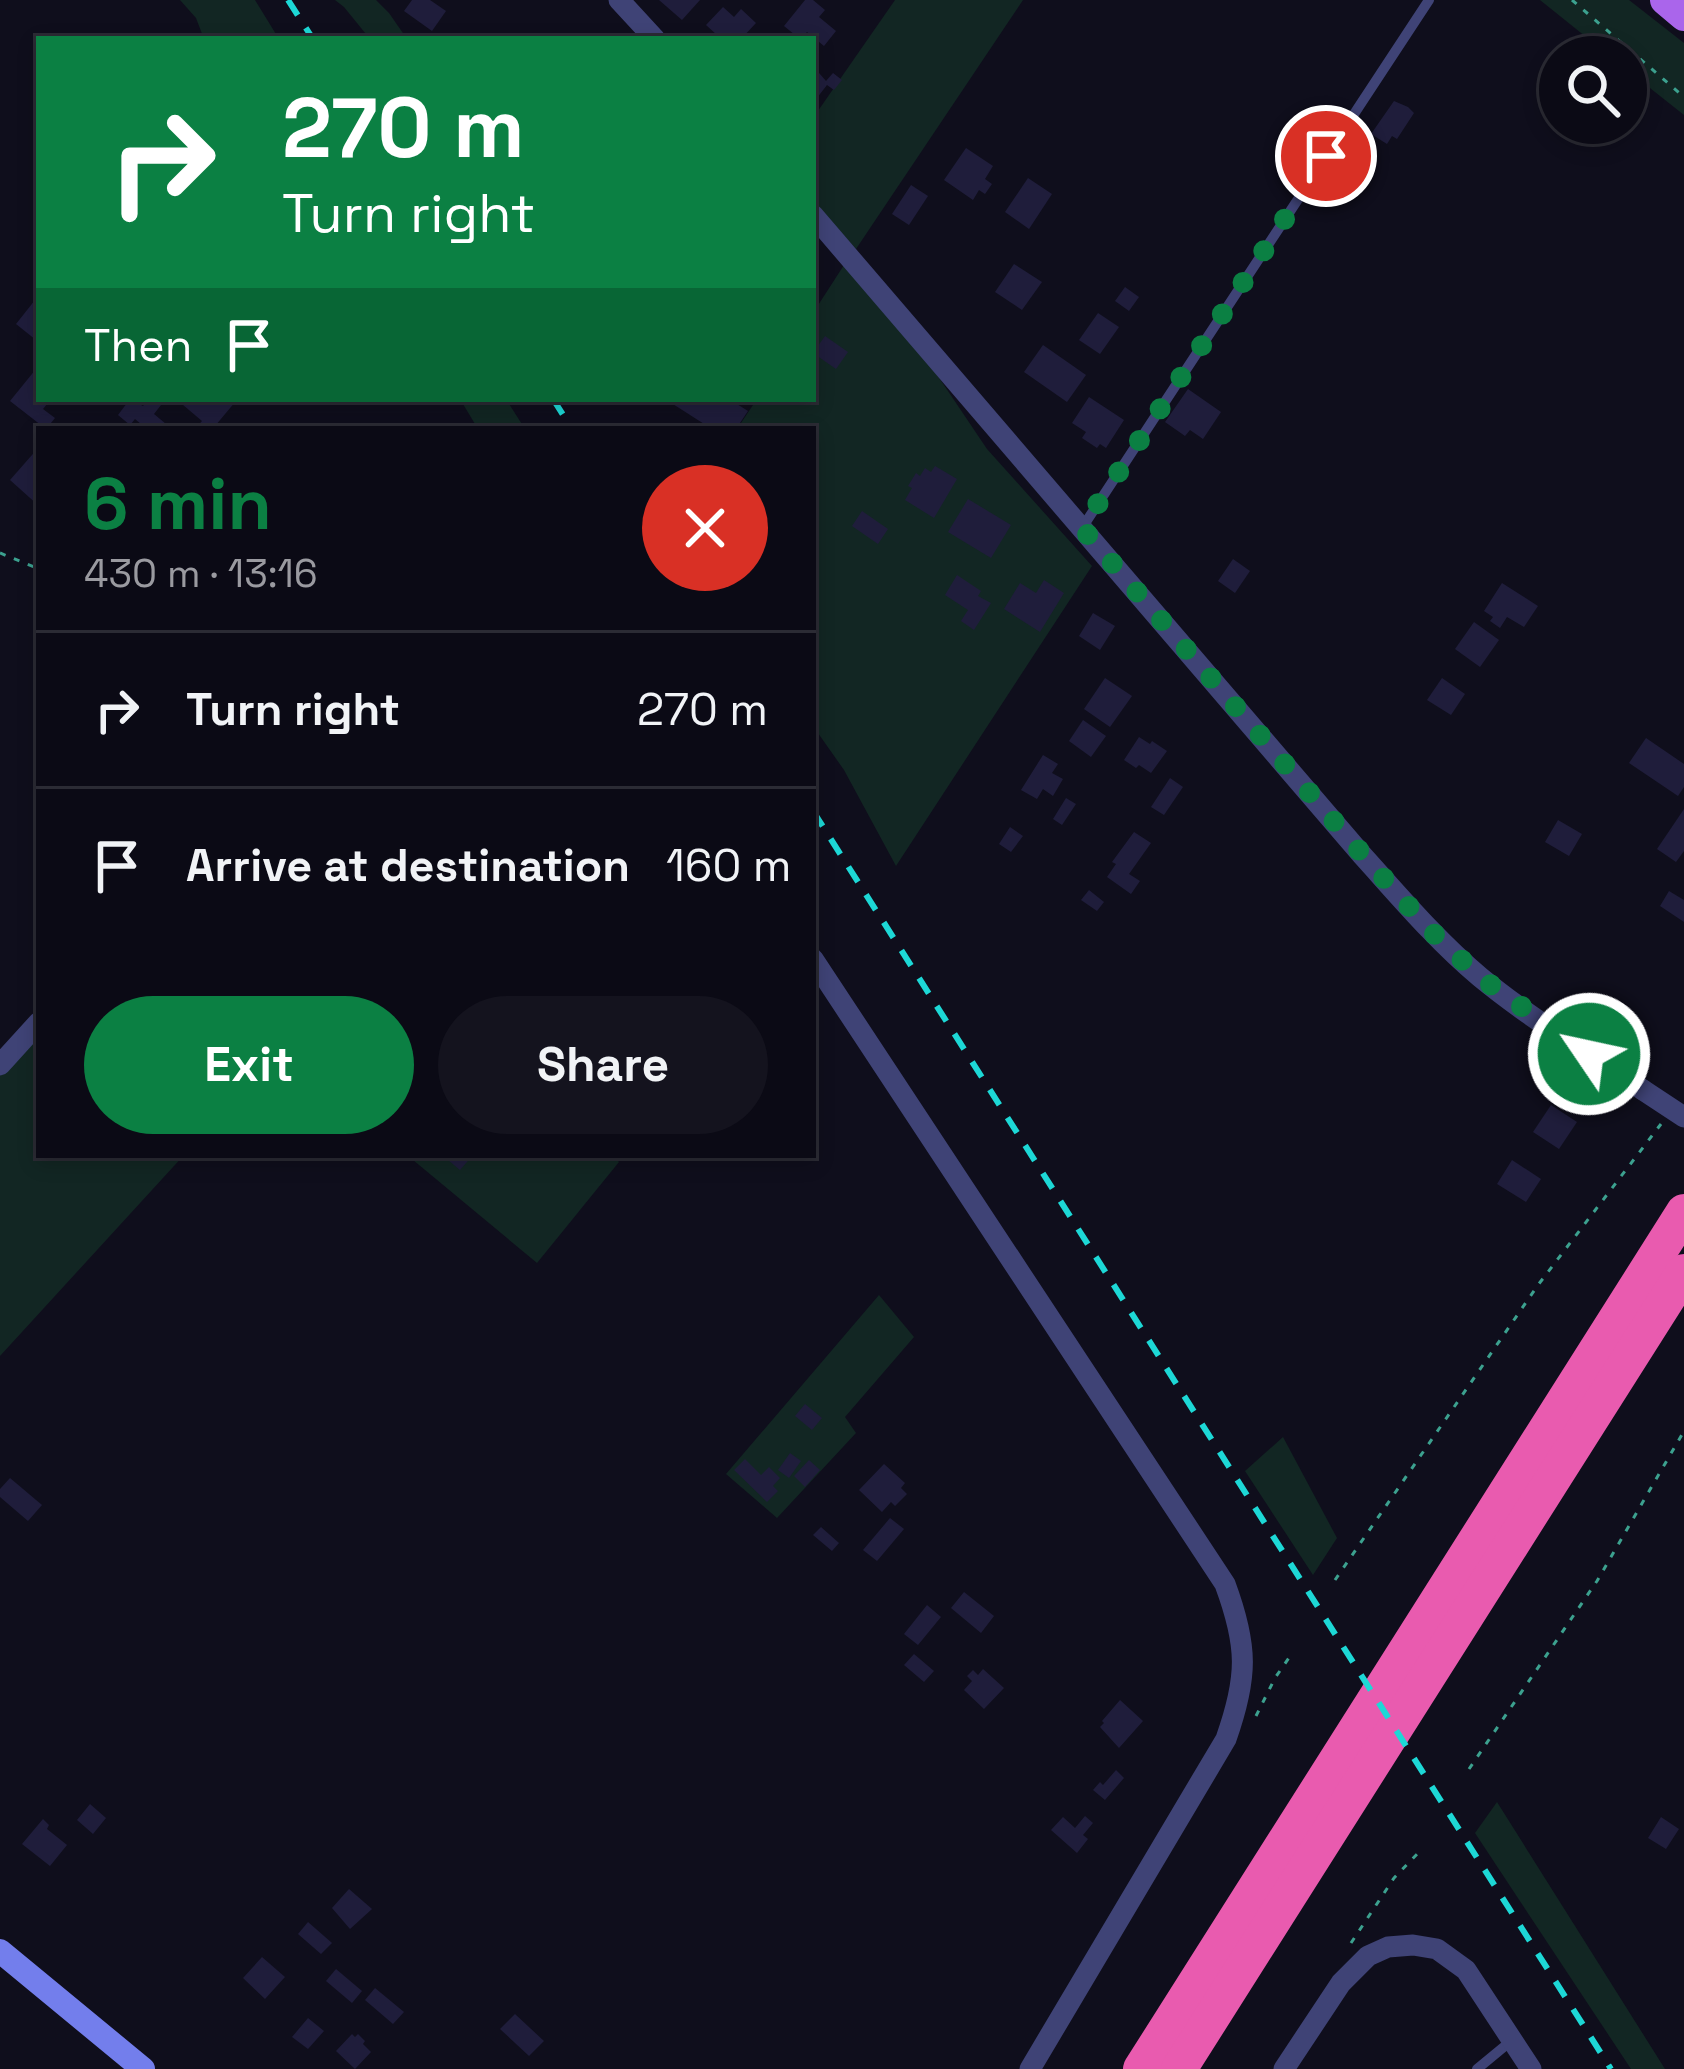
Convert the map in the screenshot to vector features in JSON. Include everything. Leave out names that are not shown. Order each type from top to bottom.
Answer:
[{"type":"highway","points":[[1141,2069],[1684,1212]]},
{"type":"highway","points":[[1180,2069],[1684,1272]]},
{"type":"main road","points":[[1664,0],[1684,16]]},
{"type":"street","points":[[619,0],[652,36]]},
{"type":"street","points":[[816,218],[1439,939],[1501,993],[1675,1116]]},
{"type":"street","points":[[816,964],[1225,1584],[1242,1639],[1241,1696],[1226,1739],[1030,2069]]},
{"type":"street","points":[[0,1065],[36,1025]]},
{"type":"street","points":[[1284,2069],[1341,1983],[1368,1956],[1388,1947],[1413,1945],[1437,1949],[1466,1970],[1531,2069]]},
{"type":"street","points":[[0,1951],[143,2069]]},
{"type":"lane","points":[[1082,528],[1429,0]]},
{"type":"lane","points":[[1477,2069],[1513,2040]]},
{"type":"path","points":[[1572,0],[1684,97]]},
{"type":"path","points":[[0,553],[36,568]]},
{"type":"path","points":[[1335,1580],[1538,1285],[1675,1116]]},
{"type":"path","points":[[1469,1769],[1598,1581],[1684,1431]]},
{"type":"green space","points":[[180,0],[255,0],[277,36],[203,36],[196,18]]},
{"type":"green space","points":[[335,0],[376,0],[405,36],[368,36]]},
{"type":"green space","points":[[895,0],[1023,0],[856,249],[816,204],[816,114]]},
{"type":"green space","points":[[1540,0],[1629,0],[1684,43],[1684,115],[1647,86],[1647,36],[1585,36]]},
{"type":"green space","points":[[844,265],[921,351],[987,449],[1092,566],[896,866],[844,770],[816,730],[816,426],[739,426],[755,402],[816,402],[816,308]]},
{"type":"green space","points":[[462,402],[508,402],[523,426],[476,426]]},
{"type":"green space","points":[[36,1036],[36,1158],[181,1158],[0,1356],[0,1076]]},
{"type":"green space","points":[[411,1158],[615,1158],[619,1162],[537,1263]]},
{"type":"green space","points":[[879,1295],[914,1337],[845,1417],[856,1433],[777,1518],[726,1474]]},
{"type":"green space","points":[[1283,1437],[1337,1538],[1313,1575],[1245,1471]]},
{"type":"green space","points":[[1497,1802],[1665,2069],[1631,2069],[1475,1833]]},
{"type":"building","points":[[412,0],[430,0],[446,11],[432,31],[404,11]]},
{"type":"building","points":[[659,0],[700,0],[682,20]]},
{"type":"building","points":[[805,0],[813,0],[825,10],[819,17],[836,31],[824,46],[816,36],[807,32],[796,36],[784,26]]},
{"type":"building","points":[[723,7],[734,17],[741,9],[756,23],[744,36],[716,36],[706,25]]},
{"type":"building","points":[[816,69],[826,81],[833,73],[842,80],[834,90],[827,85],[816,99]]},
{"type":"building","points":[[1394,101],[1414,113],[1397,139],[1392,136],[1387,144],[1371,134]]},
{"type":"building","points":[[966,148],[993,166],[985,179],[992,184],[985,194],[979,190],[973,200],[944,180]]},
{"type":"building","points":[[1028,178],[1052,194],[1029,229],[1005,212]]},
{"type":"building","points":[[911,185],[928,196],[909,225],[892,214]]},
{"type":"building","points":[[1014,264],[1042,282],[1022,310],[995,292]]},
{"type":"building","points":[[1125,287],[1139,297],[1129,311],[1115,301]]},
{"type":"building","points":[[36,299],[36,340],[16,324]]},
{"type":"building","points":[[1098,313],[1119,327],[1100,354],[1079,340]]},
{"type":"building","points":[[825,336],[848,352],[836,369],[816,355]]},
{"type":"building","points":[[1043,345],[1086,375],[1067,402],[1024,372]]},
{"type":"building","points":[[36,369],[36,402],[49,402],[43,409],[55,418],[42,426],[10,401]]},
{"type":"building","points":[[1188,389],[1221,412],[1203,439],[1190,430],[1185,436],[1165,422]]},
{"type":"building","points":[[1089,397],[1124,420],[1106,448],[1082,438],[1086,432],[1072,423]]},
{"type":"building","points":[[128,402],[143,406],[157,402],[161,405],[154,414],[166,424],[143,426],[135,419],[130,425],[118,415]]},
{"type":"building","points":[[180,402],[235,402],[215,426],[198,426],[202,421]]},
{"type":"building","points":[[670,402],[734,402],[748,411],[738,426],[707,426]]},
{"type":"building","points":[[36,450],[36,503],[10,480]]},
{"type":"building","points":[[935,466],[957,479],[934,518],[905,500],[916,473],[920,476],[925,468],[931,472]]},
{"type":"building","points":[[968,499],[1011,525],[991,558],[948,532]]},
{"type":"building","points":[[862,511],[888,529],[878,544],[852,526]]},
{"type":"building","points":[[1233,559],[1250,571],[1235,593],[1218,581]]},
{"type":"building","points":[[957,575],[991,603],[974,630],[961,621],[968,610],[945,595]]},
{"type":"building","points":[[1044,580],[1064,593],[1040,632],[1004,609],[1020,583],[1036,593]]},
{"type":"building","points":[[1502,583],[1538,606],[1524,627],[1507,617],[1500,628],[1484,611]]},
{"type":"building","points":[[1093,613],[1115,626],[1100,650],[1079,636]]},
{"type":"building","points":[[1474,622],[1499,640],[1480,667],[1455,649]]},
{"type":"building","points":[[1105,678],[1132,696],[1110,727],[1084,709]]},
{"type":"building","points":[[1442,678],[1465,694],[1451,715],[1427,700]]},
{"type":"building","points":[[1083,720],[1106,736],[1091,757],[1069,741]]},
{"type":"building","points":[[1139,737],[1167,751],[1151,773],[1124,760]]},
{"type":"building","points":[[1646,738],[1684,764],[1684,787],[1678,796],[1629,763]]},
{"type":"building","points":[[1043,755],[1058,764],[1052,773],[1063,779],[1053,796],[1043,789],[1037,799],[1021,790]]},
{"type":"building","points":[[1170,778],[1183,787],[1164,815],[1151,807]]},
{"type":"building","points":[[1066,798],[1076,804],[1062,825],[1053,819]]},
{"type":"building","points":[[1684,809],[1684,851],[1676,862],[1657,849]]},
{"type":"building","points":[[1558,820],[1582,834],[1569,856],[1545,842]]},
{"type":"building","points":[[1010,827],[1023,836],[1011,852],[999,844]]},
{"type":"building","points":[[1134,832],[1151,843],[1129,874],[1140,881],[1131,894],[1107,877]]},
{"type":"building","points":[[1089,890],[1104,902],[1097,911],[1081,900]]},
{"type":"building","points":[[1669,891],[1684,900],[1684,922],[1660,906]]},
{"type":"building","points":[[1551,1105],[1577,1122],[1559,1149],[1533,1132]]},
{"type":"building","points":[[446,1158],[470,1158],[460,1170]]},
{"type":"building","points":[[1512,1160],[1541,1179],[1526,1202],[1497,1184]]},
{"type":"building","points":[[805,1404],[822,1418],[812,1430],[795,1416]]},
{"type":"building","points":[[790,1453],[801,1461],[789,1478],[778,1470]]},
{"type":"building","points":[[745,1459],[761,1475],[769,1467],[780,1478],[773,1486],[778,1491],[767,1502],[734,1470]]},
{"type":"building","points":[[809,1460],[820,1470],[805,1487],[794,1476]]},
{"type":"building","points":[[884,1464],[905,1483],[901,1488],[907,1494],[882,1512],[859,1490]]},
{"type":"building","points":[[10,1478],[42,1505],[28,1521],[0,1497],[0,1489]]},
{"type":"building","points":[[890,1518],[904,1529],[877,1561],[863,1550]]},
{"type":"building","points":[[821,1527],[839,1543],[832,1551],[813,1535]]},
{"type":"building","points":[[964,1592],[994,1616],[981,1633],[951,1608]]},
{"type":"building","points":[[927,1605],[941,1617],[918,1645],[904,1634]]},
{"type":"building","points":[[914,1654],[934,1671],[924,1682],[904,1665]]},
{"type":"building","points":[[983,1669],[1004,1688],[984,1709],[964,1690],[972,1681],[967,1676]]},
{"type":"building","points":[[1120,1700],[1143,1721],[1119,1748],[1100,1727]]},
{"type":"building","points":[[1116,1770],[1124,1778],[1105,1800],[1093,1790]]},
{"type":"building","points":[[90,1804],[106,1818],[93,1834],[77,1820]]},
{"type":"building","points":[[1085,1816],[1093,1823],[1077,1853],[1051,1830],[1063,1817],[1075,1828]]},
{"type":"building","points":[[1661,1817],[1679,1829],[1666,1849],[1648,1838]]},
{"type":"building","points":[[43,1819],[47,1829],[67,1845],[50,1866],[22,1844]]},
{"type":"building","points":[[349,1889],[372,1909],[350,1929],[332,1908]]},
{"type":"building","points":[[308,1922],[332,1943],[321,1954],[298,1934]]},
{"type":"building","points":[[262,1957],[285,1977],[265,1999],[243,1978]]},
{"type":"building","points":[[336,1969],[362,1991],[352,2003],[326,1981]]},
{"type":"building","points":[[375,1988],[404,2012],[393,2024],[365,2000]]},
{"type":"building","points":[[515,2014],[544,2041],[529,2056],[500,2029]]},
{"type":"building","points":[[308,2018],[324,2031],[308,2049],[292,2037]]},
{"type":"building","points":[[352,2034],[358,2034],[371,2052],[355,2069],[336,2051]]},
{"type":"railway","points":[[288,0],[311,36]]},
{"type":"railway","points":[[555,402],[570,426]]},
{"type":"railway","points":[[816,816],[1611,2069]]},
{"type":"route","points":[[1326,156],[1082,528],[1430,930],[1481,978],[1589,1054]]}]
